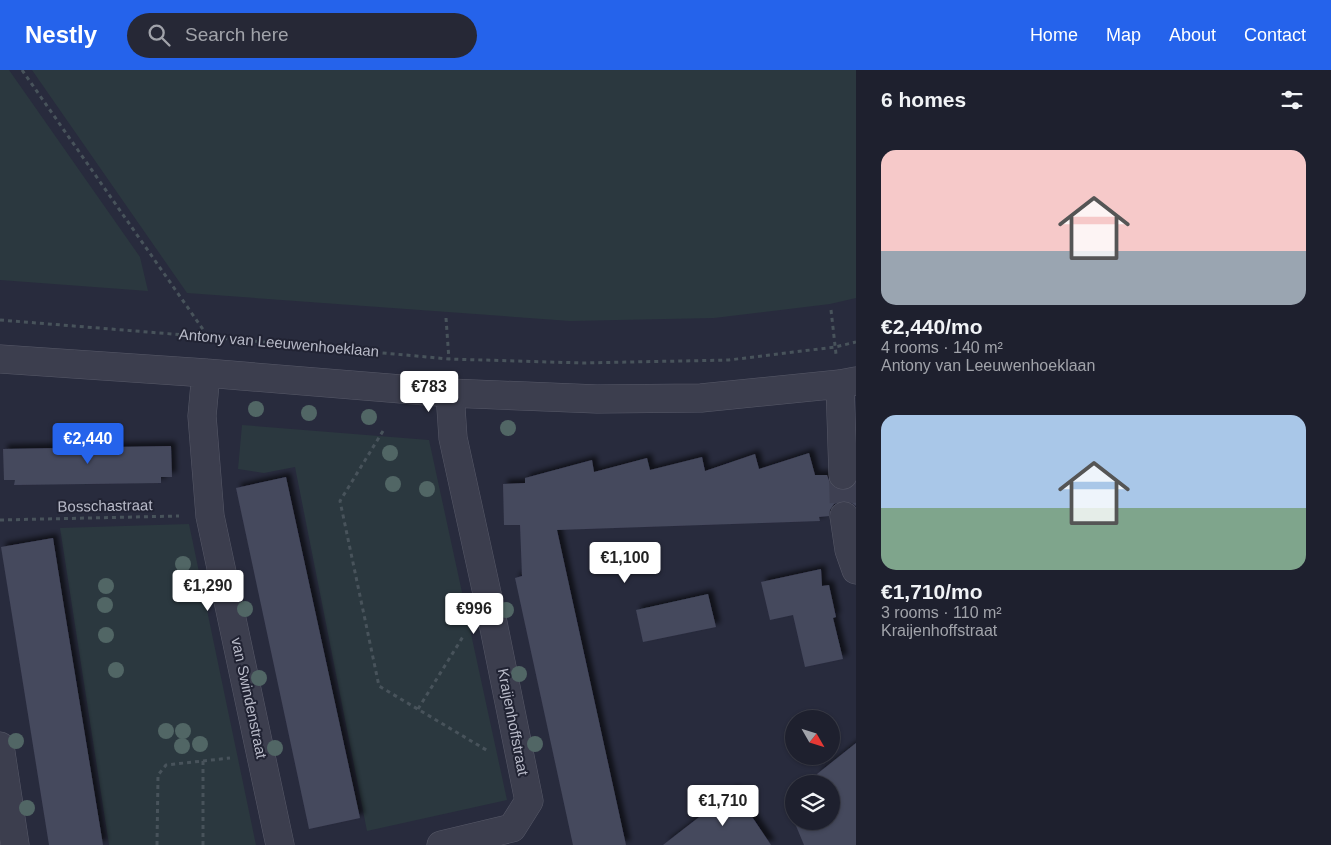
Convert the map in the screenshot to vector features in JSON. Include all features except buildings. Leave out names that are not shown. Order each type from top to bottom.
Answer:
[{"type":"street","points":[[0,359],[206,373],[450,394],[597,400],[701,398],[848,382],[843,475]]},
{"type":"street","name":"van Swindenstraat","points":[[206,373],[202,416],[210,516],[280,845]]},
{"type":"street","name":"Kraijenhoffstraat","points":[[441,845],[512,828],[528,801],[488,598],[453,438],[450,394]]},
{"type":"street","points":[[844,516],[849,550],[856,570]]},
{"type":"street","points":[[0,746],[16,845]]},
{"type":"path","points":[[22,70],[209,337]]},
{"type":"path","points":[[830,310],[836,347]]},
{"type":"path","points":[[446,318],[449,359]]},
{"type":"path","name":"Antony van Leeuwenhoeklaan","points":[[0,320],[449,359],[584,364],[729,360],[836,347],[856,342]]},
{"type":"path","points":[[383,431],[340,501],[380,686],[523,772]]},
{"type":"path","name":"Bosschastraat","points":[[0,520],[210,516]]},
{"type":"path","points":[[418,709],[488,598]]},
{"type":"path","points":[[157,845],[158,775],[166,765],[260,755]]},
{"type":"path","points":[[202,761],[203,845]]},
{"type":"shaded area","points":[[0,70],[9,70],[140,257],[148,291],[0,280]]},
{"type":"shaded area","points":[[32,70],[856,70],[856,298],[830,304],[714,318],[570,321],[187,293]]},
{"type":"shaded area","points":[[242,425],[429,440],[507,800],[367,831],[295,467],[264,473],[238,469]]},
{"type":"shaded area","points":[[189,524],[256,845],[109,845],[60,528]]},
{"type":"tunnel","points":[[843,475],[844,516]]}]
